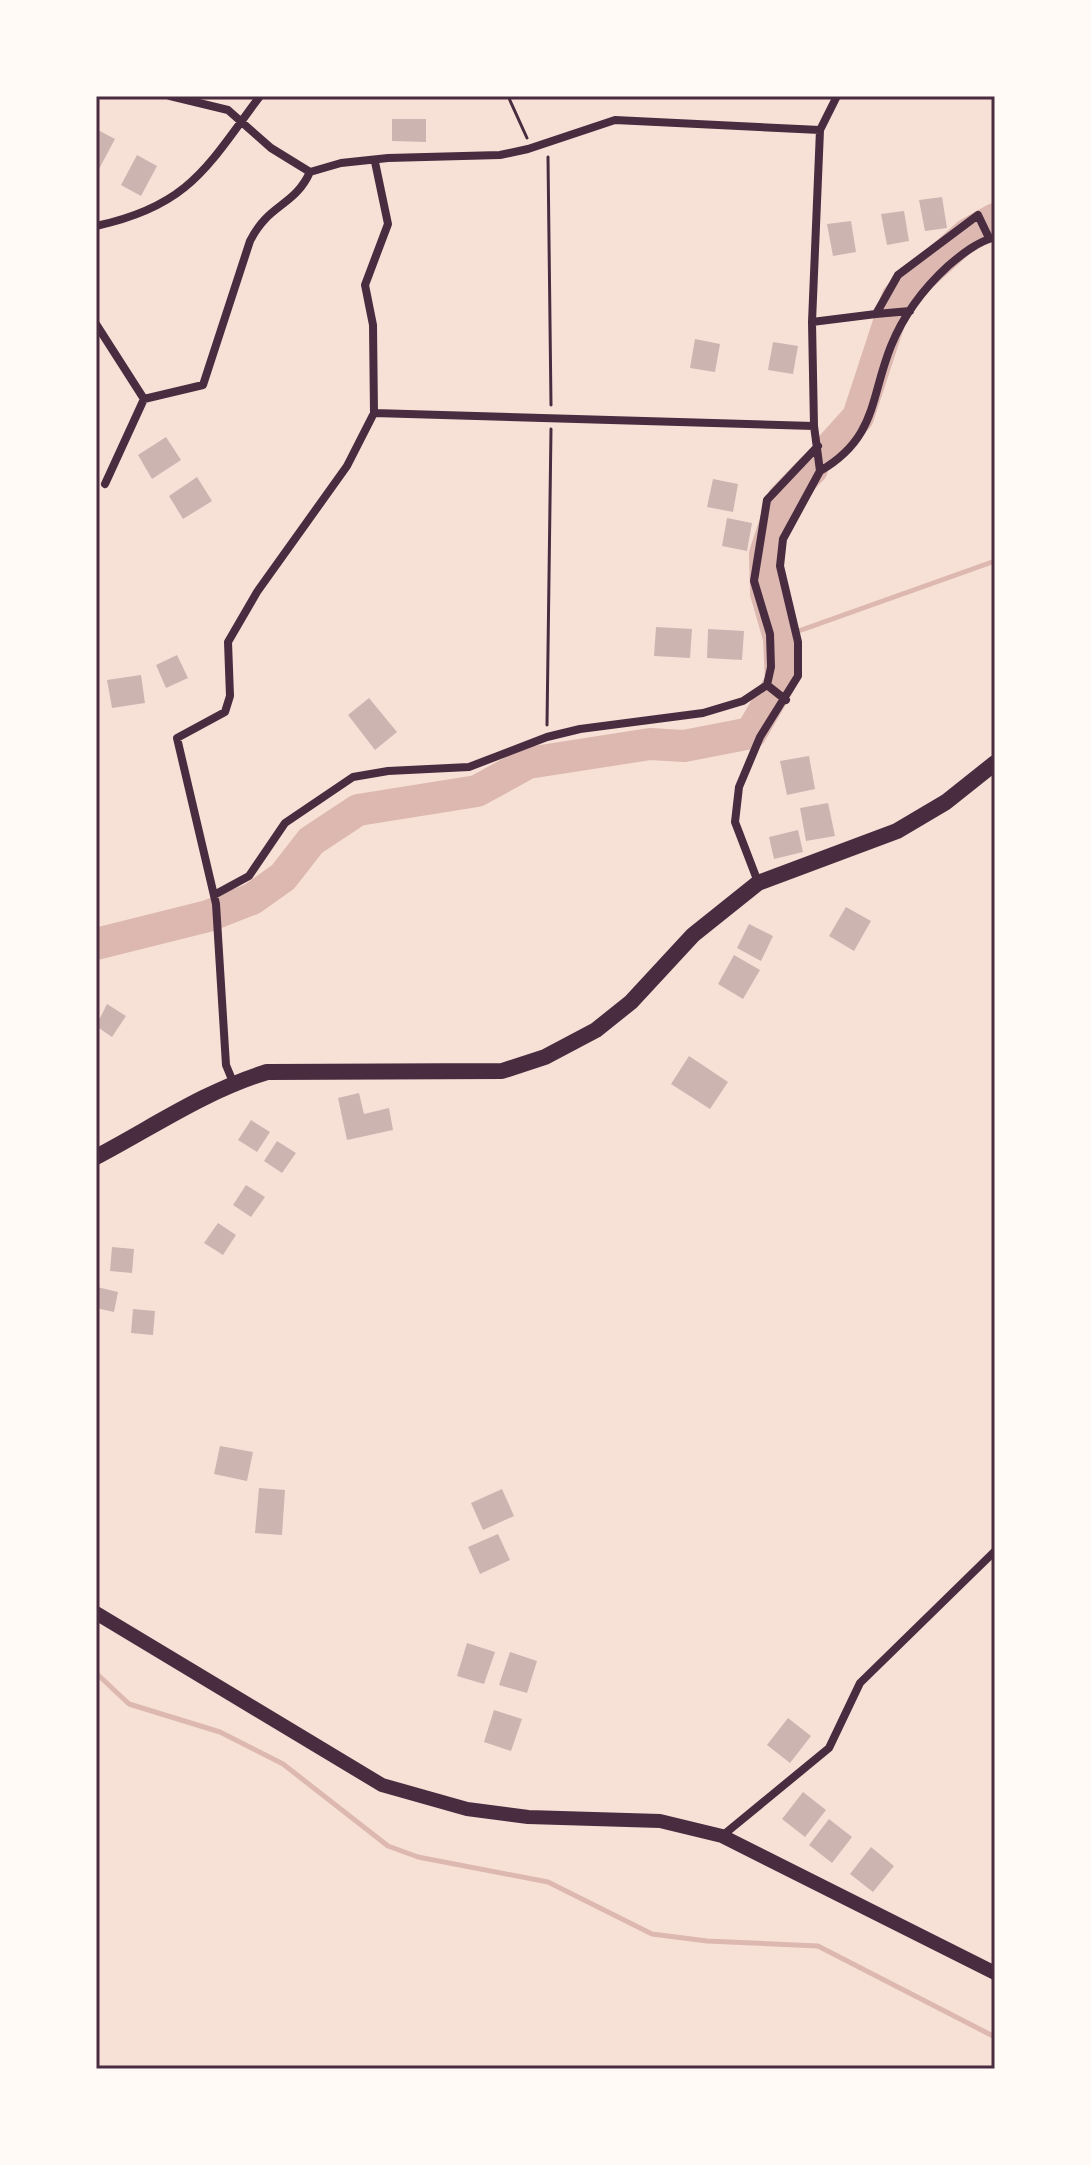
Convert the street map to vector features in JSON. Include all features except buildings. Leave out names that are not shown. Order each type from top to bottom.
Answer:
[{"type":"main road","points":[[96,1157],[185,1105],[233,1082],[279,1072],[502,1071],[545,1057],[596,1030],[631,1002],[693,935],[758,883],[897,831],[946,802],[995,763]]},
{"type":"main road","points":[[96,1613],[342,1762],[393,1789],[467,1809],[528,1817],[660,1821],[722,1836],[995,1973]]},
{"type":"street","points":[[170,96],[228,110],[240,123],[310,172]]},
{"type":"street","points":[[96,226],[169,202],[201,174],[260,96]]},
{"type":"street","points":[[820,471],[814,426],[812,322],[820,130],[837,96]]},
{"type":"street","points":[[144,399],[203,385],[250,241],[260,221],[278,205],[300,194],[310,172],[341,163],[375,162],[388,158],[500,155],[548,143],[615,120],[820,130]]},
{"type":"street","points":[[233,1082],[226,1065],[221,1019],[215,900],[177,738],[225,712],[230,696],[228,642],[257,592],[347,466],[374,413],[373,325],[365,285],[388,224],[375,162]]},
{"type":"street","points":[[758,883],[735,822],[739,787],[760,737],[798,676],[798,642],[780,566],[783,539],[820,471],[836,462],[863,432],[906,310],[921,291],[964,252],[992,238],[978,215],[898,275],[880,313]]},
{"type":"street","points":[[812,322],[906,310]]},
{"type":"street","points":[[96,324],[144,399]]},
{"type":"street","points":[[105,484],[144,399]]},
{"type":"street","points":[[374,413],[814,426]]},
{"type":"street","points":[[769,687],[770,634],[754,581],[767,500],[818,446]]},
{"type":"street","points":[[215,900],[249,876],[285,823],[353,777],[388,771],[469,767],[547,737],[580,729],[703,713],[743,701],[769,687]]},
{"type":"street","points":[[769,687],[784,698]]},
{"type":"street","points":[[722,1836],[829,1748],[860,1683],[995,1551]]},
{"type":"path","points":[[508,96],[527,132],[528,149]]},
{"type":"path","points":[[547,737],[551,417],[548,143]]},
{"type":"waterway","points":[[830,448],[858,417],[897,298],[968,234],[995,219]]},
{"type":"waterway","points":[[96,944],[208,916],[252,899],[283,877],[311,841],[358,810],[477,791],[528,763],[650,744],[684,746],[751,733],[781,681],[779,638],[766,593],[765,554],[783,499],[812,469]]},
{"type":"waterway","points":[[779,638],[995,561]]},
{"type":"waterway","points":[[96,1673],[129,1704],[220,1732],[283,1764],[388,1846],[418,1857],[548,1882],[652,1934],[707,1941],[818,1946],[995,2037]]}]
